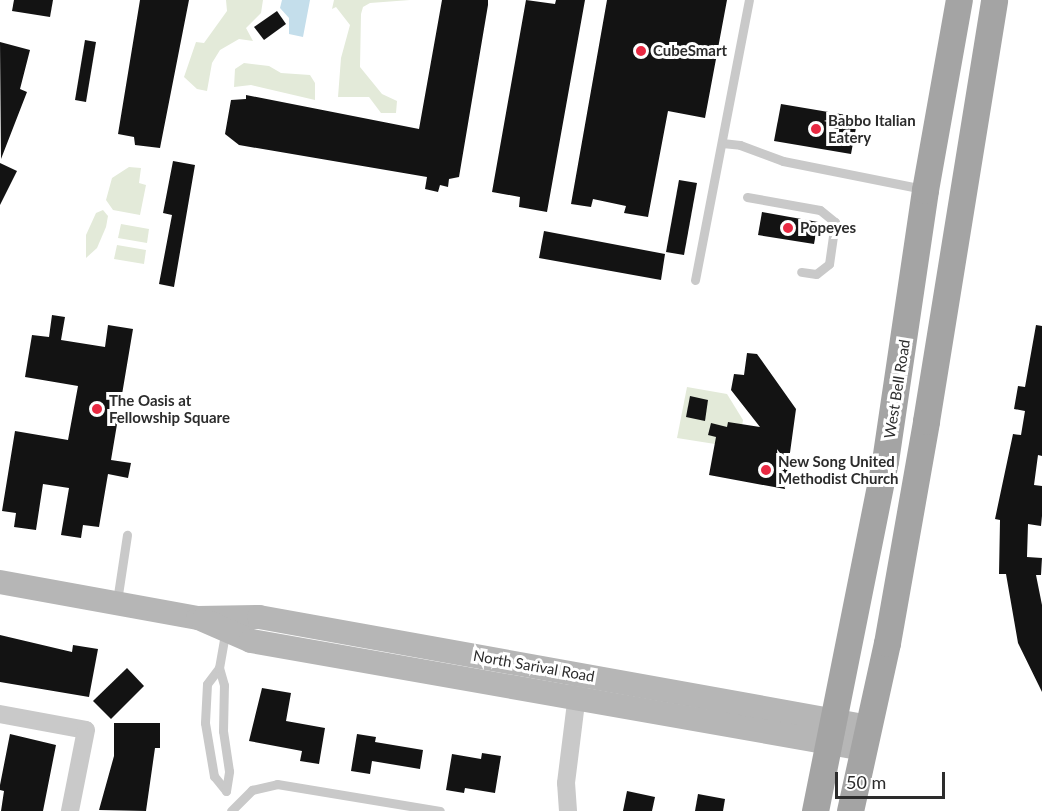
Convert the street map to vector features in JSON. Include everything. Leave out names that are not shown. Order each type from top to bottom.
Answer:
[{"type":"main road","name":"West Bell Road","points":[[815,811],[832,731],[907,324],[925,190],[959,0]]},
{"type":"main road","points":[[850,811],[867,738],[942,328],[994,0]]},
{"type":"main road","points":[[907,324],[942,328]]},
{"type":"main road","name":"North Sarival Road","points":[[0,582],[227,623],[259,617],[580,674],[867,738]]},
{"type":"main road","name":"North Sarival Road","points":[[227,623],[251,641],[577,700],[832,731]]},
{"type":"street","points":[[568,811],[566,783],[580,674]]},
{"type":"street","points":[[0,714],[86,730],[70,811]]},
{"type":"lane","points":[[695,280],[749,0]]},
{"type":"lane","points":[[722,143],[740,145],[783,161],[925,190]]},
{"type":"lane","points":[[747,197],[820,210],[835,222],[828,264],[816,274],[801,272]]},
{"type":"lane","points":[[116,604],[128,535]]},
{"type":"lane","points":[[226,791],[229,771],[223,731],[224,685],[219,668],[227,623]]},
{"type":"lane","points":[[219,668],[207,684],[205,723],[214,776],[226,791],[232,808],[252,790],[277,784],[440,811]]},
{"type":"green space","points":[[226,0],[263,0],[261,13],[246,28],[253,41],[239,39],[220,50],[212,63],[207,91],[197,89],[184,77],[196,42],[204,43],[227,11]]},
{"type":"green space","points":[[334,0],[410,0],[370,3],[363,7],[361,14],[360,67],[382,94],[397,101],[396,113],[381,113],[369,97],[338,97],[341,58],[350,25],[336,7],[332,9]]},
{"type":"green space","points":[[244,63],[269,66],[281,73],[310,75],[315,83],[315,100],[251,85],[234,87],[235,69]]},
{"type":"green space","points":[[129,167],[141,168],[139,183],[146,185],[140,215],[113,210],[106,200],[112,178]]},
{"type":"green space","points":[[103,210],[108,216],[106,227],[97,248],[86,258],[86,235],[96,213]]},
{"type":"green space","points":[[121,224],[149,229],[147,243],[118,238]]},
{"type":"green space","points":[[117,245],[146,250],[144,264],[114,259]]},
{"type":"green space","points":[[687,387],[727,394],[743,420],[739,444],[734,447],[677,438]]},
{"type":"water","points":[[282,0],[310,0],[303,37],[289,34],[289,18],[280,8]]},
{"type":"building","points":[[14,0],[53,0],[50,17],[12,11]]},
{"type":"building","points":[[140,0],[189,0],[160,148],[135,145],[134,137],[118,134]]},
{"type":"building","points":[[442,0],[488,0],[459,177],[449,179],[448,187],[440,185],[438,192],[425,189],[427,177],[239,145],[225,134],[231,100],[246,99],[246,95],[419,129]]},
{"type":"building","points":[[526,0],[555,4],[556,0],[585,0],[547,212],[519,207],[520,197],[492,192]]},
{"type":"building","points":[[607,0],[727,0],[705,118],[668,111],[648,217],[624,213],[626,206],[593,199],[591,207],[571,204]]},
{"type":"building","points":[[277,11],[286,24],[264,40],[254,27]]},
{"type":"building","points":[[85,40],[96,42],[86,102],[75,100]]},
{"type":"building","points":[[0,42],[30,50],[20,89],[27,92],[1,159]]},
{"type":"building","name":"Babbo Italian Eatery","points":[[781,104],[858,117],[851,154],[774,141]]},
{"type":"building","points":[[173,161],[195,165],[174,287],[159,284],[172,215],[163,213]]},
{"type":"building","points":[[0,163],[17,171],[0,205]]},
{"type":"building","points":[[679,180],[697,183],[684,255],[666,252]]},
{"type":"building","name":"Popeyes","points":[[762,212],[818,222],[814,244],[758,235]]},
{"type":"building","points":[[544,231],[665,254],[661,280],[539,258]]},
{"type":"building","name":"The Oasis at Fellowship Square","points":[[52,315],[65,317],[61,340],[105,347],[108,325],[133,329],[111,460],[131,463],[128,478],[108,474],[99,527],[83,525],[81,538],[61,535],[69,488],[43,484],[36,530],[14,527],[16,513],[2,511],[15,431],[68,440],[78,386],[25,377],[32,335],[49,337]]},
{"type":"building","points":[[1036,325],[1042,326],[1042,456],[1038,455],[1034,485],[1042,486],[1042,516],[1041,526],[1028,524],[1027,557],[1042,558],[1041,575],[1036,575],[1042,605],[1042,692],[1018,643],[1006,574],[999,574],[1000,520],[995,519],[1013,434],[1021,435],[1025,411],[1014,409],[1018,386],[1025,387]]},
{"type":"building","points":[[747,353],[757,354],[796,409],[785,489],[709,475],[716,437],[708,435],[711,423],[727,427],[728,422],[760,427],[731,390],[734,374],[744,375]]},
{"type":"building","points":[[690,396],[708,400],[705,421],[686,417]]},
{"type":"building","points":[[0,635],[72,652],[73,645],[98,649],[89,697],[0,682]]},
{"type":"building","points":[[127,668],[144,686],[111,719],[93,701]]},
{"type":"building","points":[[262,688],[291,693],[286,721],[325,728],[319,764],[300,761],[302,751],[249,741]]},
{"type":"building","points":[[114,723],[160,723],[160,748],[155,748],[146,811],[99,810],[114,756]]},
{"type":"building","points":[[10,734],[56,745],[43,811],[1,811],[4,791],[0,790],[0,785]]},
{"type":"building","points":[[357,734],[376,737],[375,742],[423,750],[420,769],[372,761],[370,774],[351,771]]},
{"type":"building","points":[[482,753],[501,756],[495,793],[465,788],[464,793],[446,790],[452,754],[481,759]]},
{"type":"building","points":[[627,791],[655,797],[652,811],[623,811]]},
{"type":"building","points":[[698,794],[725,799],[723,811],[695,811]]},
{"type":"place","name":"CubeSmart","points":[[641,51]]},
{"type":"place","name":"Babbo Italian Eatery","points":[[816,129]]},
{"type":"place","name":"Popeyes","points":[[788,228]]},
{"type":"place","name":"The Oasis at Fellowship Square","points":[[97,409]]},
{"type":"place","name":"New Song United Methodist Church","points":[[766,470]]}]
